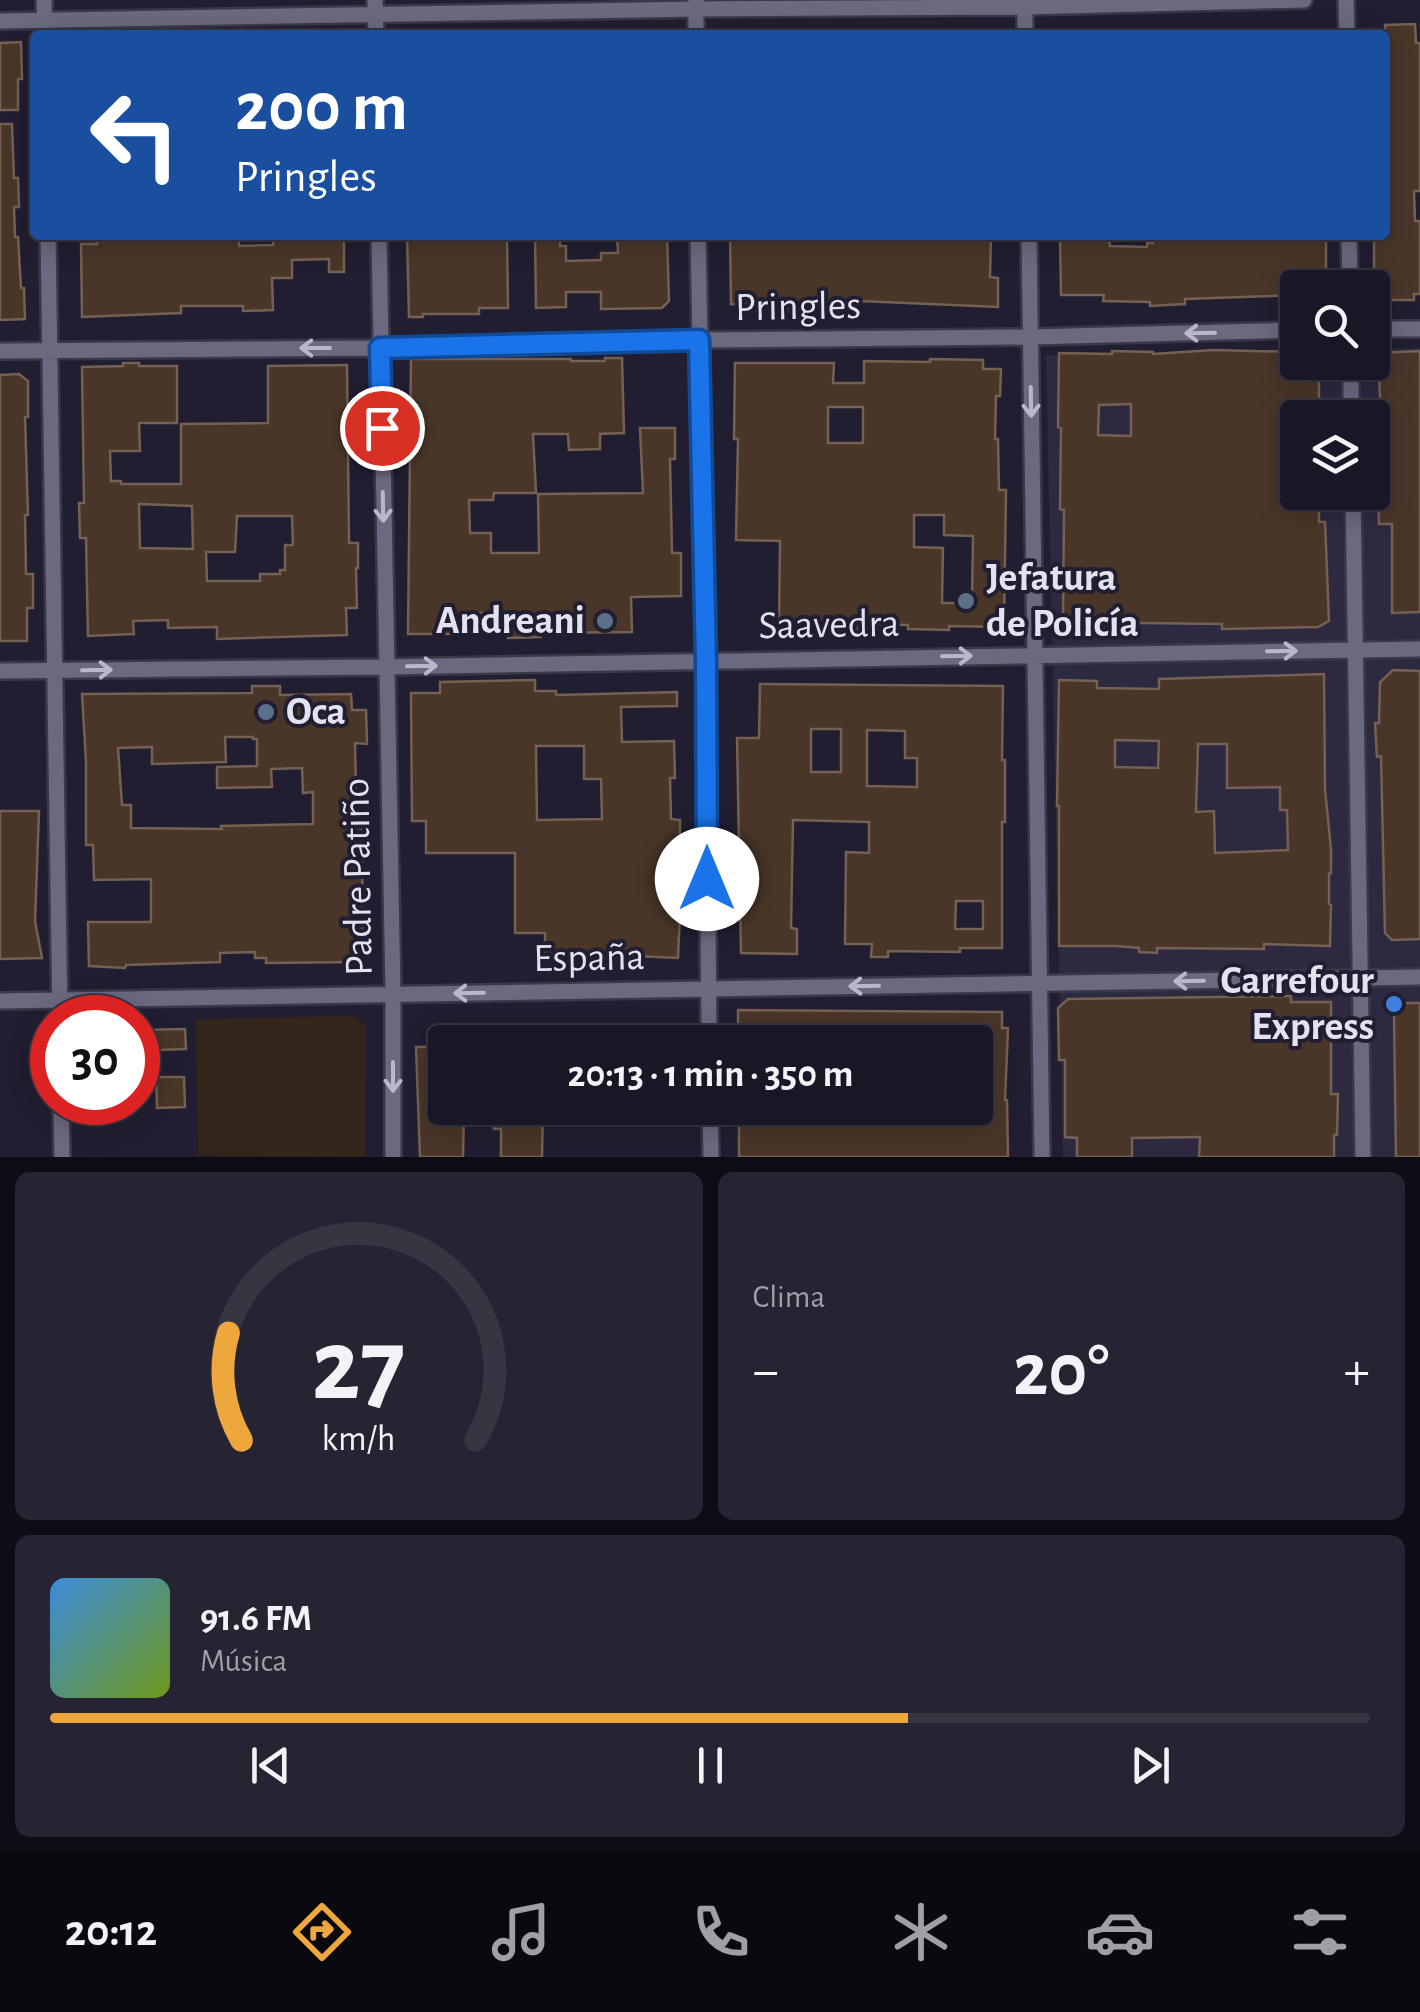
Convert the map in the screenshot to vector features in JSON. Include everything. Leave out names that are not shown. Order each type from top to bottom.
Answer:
[{"type":"street","points":[[44,0],[44,28]]},
{"type":"street","points":[[0,21],[44,28],[375,7],[1304,0]]},
{"type":"street","points":[[1346,0],[1347,30]]},
{"type":"street","points":[[696,4],[696,30]]},
{"type":"street","points":[[1025,4],[1025,30]]},
{"type":"street","points":[[48,240],[60,995]]},
{"type":"street","name":"Padre Patiño","points":[[378,240],[394,1157]]},
{"type":"street","points":[[698,240],[709,1025]]},
{"type":"street","points":[[1029,240],[1042,1157]]},
{"type":"street","points":[[1349,240],[1350,270]]},
{"type":"street","points":[[1390,329],[1420,328]]},
{"type":"street","name":"Pringles","points":[[0,351],[380,348],[1280,330]]},
{"type":"street","points":[[1352,510],[1364,1157]]},
{"type":"street","name":"Saavedra","points":[[0,671],[1420,648]]},
{"type":"street","name":"España","points":[[160,1004],[392,994],[1420,976]]},
{"type":"street","name":"España","points":[[0,1001],[30,1005]]},
{"type":"street","points":[[61,1125],[62,1157]]},
{"type":"street","points":[[710,1125],[711,1157]]},
{"type":"shaded area","points":[[1420,348],[1420,1157],[1063,1157],[1046,355],[1280,350],[1280,380],[1390,380],[1390,349]]},
{"type":"shaded area","points":[[356,1016],[366,1027],[365,1157],[198,1156],[196,1019]]},
{"type":"building","points":[[1415,24],[1416,43],[1420,43],[1420,191],[1414,191],[1415,221],[1420,221],[1420,294],[1414,294],[1414,300],[1390,300],[1390,270],[1374,270],[1374,240],[1390,240],[1390,30],[1385,30],[1385,25]]},
{"type":"building","points":[[21,42],[18,110],[0,110],[0,43]]},
{"type":"building","points":[[0,124],[12,124],[19,207],[14,207],[15,237],[25,319],[0,320]]},
{"type":"building","points":[[97,240],[239,240],[239,246],[273,245],[274,240],[344,240],[344,272],[329,272],[329,259],[292,260],[292,278],[272,278],[273,310],[181,306],[181,313],[82,317],[81,244],[97,244]]},
{"type":"building","points":[[407,240],[507,240],[508,308],[479,308],[479,314],[409,317]]},
{"type":"building","points":[[535,240],[560,240],[560,246],[566,246],[566,261],[601,260],[601,253],[618,253],[617,240],[667,240],[669,301],[662,308],[601,309],[601,292],[566,292],[566,307],[536,308]]},
{"type":"building","points":[[730,240],[991,240],[990,277],[998,278],[998,307],[860,301],[834,303],[834,307],[806,307],[806,311],[731,304]]},
{"type":"building","points":[[1060,240],[1109,240],[1110,246],[1147,247],[1153,240],[1326,240],[1326,270],[1280,270],[1280,296],[1185,299],[1185,304],[1150,306],[1150,302],[1103,301],[1104,295],[1061,295]]},
{"type":"building","points":[[1420,351],[1420,612],[1392,613],[1392,524],[1379,524],[1379,510],[1390,510],[1390,400],[1380,400],[1379,380],[1390,380],[1390,352]]},
{"type":"building","points":[[1280,352],[1280,380],[1319,380],[1319,400],[1280,400],[1280,510],[1319,510],[1319,522],[1325,522],[1329,621],[1318,627],[1222,629],[1222,624],[1063,622],[1059,353]],"holes":[[[1131,404],[1131,436],[1098,435],[1099,405]]]},
{"type":"building","points":[[622,358],[624,433],[600,434],[600,449],[569,450],[568,434],[533,434],[536,493],[494,493],[493,500],[469,500],[470,533],[491,533],[491,553],[539,553],[538,494],[643,493],[640,428],[675,428],[675,459],[670,459],[672,553],[681,553],[681,596],[631,597],[632,632],[541,633],[541,637],[508,638],[508,612],[472,613],[473,628],[456,628],[456,634],[408,634],[411,359]]},
{"type":"building","points":[[983,360],[983,369],[1001,369],[995,439],[999,490],[1006,490],[1004,627],[949,626],[949,630],[908,629],[908,625],[861,624],[861,629],[779,626],[780,541],[736,540],[735,363],[834,363],[833,383],[864,383],[864,361]],"holes":[[[828,407],[863,407],[863,443],[828,443]],[[914,515],[944,515],[944,535],[973,536],[972,603],[942,603],[943,548],[914,547]]]},
{"type":"building","points":[[347,365],[349,543],[358,543],[358,568],[357,608],[346,608],[347,635],[217,639],[217,627],[168,628],[168,620],[133,621],[134,634],[88,636],[86,538],[80,538],[79,503],[84,503],[82,367],[177,366],[177,423],[139,423],[140,451],[110,451],[111,481],[181,484],[181,424],[268,423],[268,366]],"holes":[[[139,504],[192,506],[193,549],[140,548]],[[237,516],[292,516],[293,545],[285,545],[285,570],[280,570],[280,574],[260,574],[260,581],[207,581],[206,552],[235,552]]]},
{"type":"building","points":[[19,374],[28,381],[26,574],[33,574],[33,608],[27,608],[27,641],[0,641],[0,375]]},
{"type":"building","points":[[1393,670],[1420,671],[1420,939],[1392,940],[1385,933],[1381,756],[1377,757],[1375,723],[1379,723],[1380,682]]},
{"type":"building","points":[[1324,674],[1325,789],[1331,849],[1330,946],[1157,948],[1157,953],[1116,946],[1059,946],[1059,680],[1097,681],[1097,688],[1159,689],[1159,679]],"holes":[[[1115,740],[1159,741],[1158,768],[1115,767]],[[1198,744],[1227,744],[1227,788],[1280,787],[1280,810],[1287,810],[1288,850],[1215,853],[1214,811],[1196,812]]]},
{"type":"building","points":[[535,680],[535,691],[556,691],[556,695],[677,692],[677,706],[621,707],[622,742],[674,741],[675,778],[670,778],[671,819],[680,820],[680,845],[674,845],[674,888],[681,889],[678,958],[545,957],[545,933],[515,933],[515,853],[426,853],[426,821],[412,821],[411,693],[440,693],[440,682]],"holes":[[[536,746],[584,746],[584,779],[601,779],[602,819],[537,820]]]},
{"type":"building","points":[[760,684],[1003,686],[1002,948],[888,951],[888,957],[871,957],[872,944],[845,944],[846,852],[869,853],[869,822],[793,820],[791,928],[797,929],[797,954],[741,953],[737,738],[759,738]],"holes":[[[811,729],[841,729],[841,772],[811,772]],[[867,730],[905,731],[905,758],[917,758],[917,787],[867,786]],[[956,901],[983,901],[983,929],[955,929]]]},
{"type":"building","points":[[252,686],[280,686],[280,695],[351,694],[352,710],[366,710],[367,744],[355,743],[353,794],[354,824],[362,823],[363,962],[266,963],[266,958],[255,958],[255,952],[220,953],[220,962],[125,968],[89,966],[88,922],[151,922],[151,879],[94,880],[93,845],[86,845],[82,694],[252,693]],"holes":[[[225,737],[257,739],[257,766],[217,767],[217,788],[272,787],[271,769],[302,768],[303,793],[313,792],[313,824],[131,828],[131,805],[122,805],[118,748],[152,747],[152,764],[226,762]]]},
{"type":"building","points":[[0,811],[39,811],[35,921],[42,958],[0,959]]},
{"type":"building","points":[[1291,996],[1291,1002],[1331,1002],[1331,1094],[1338,1094],[1334,1157],[1199,1157],[1200,1137],[1132,1138],[1132,1157],[1077,1157],[1077,1138],[1065,1137],[1065,1060],[1059,1060],[1058,1008],[1068,999]]},
{"type":"building","points":[[1404,1003],[1420,1003],[1420,1157],[1396,1157],[1394,1016]]},
{"type":"building","points":[[738,1010],[1002,1012],[1002,1028],[1008,1028],[1008,1157],[739,1157],[739,1125],[993,1125],[993,1025],[738,1025]]},
{"type":"building","points":[[185,1029],[186,1049],[160,1050],[160,1030]]},
{"type":"building","points":[[416,1047],[428,1047],[428,1125],[464,1125],[463,1157],[420,1157]]},
{"type":"building","points":[[160,1077],[184,1077],[185,1107],[160,1108]]},
{"type":"building","points":[[494,1125],[543,1125],[542,1157],[501,1157],[501,1129],[494,1129]]},
{"type":"place","name":"Jefatura de Policía","points":[[966,601]]},
{"type":"place","name":"Andreani","points":[[605,621]]},
{"type":"place","name":"Oca","points":[[266,712]]},
{"type":"place","name":"Carrefour Express","points":[[1394,1004]]},
{"type":"route","points":[[382,428],[380,348],[699,340],[707,879]]}]
